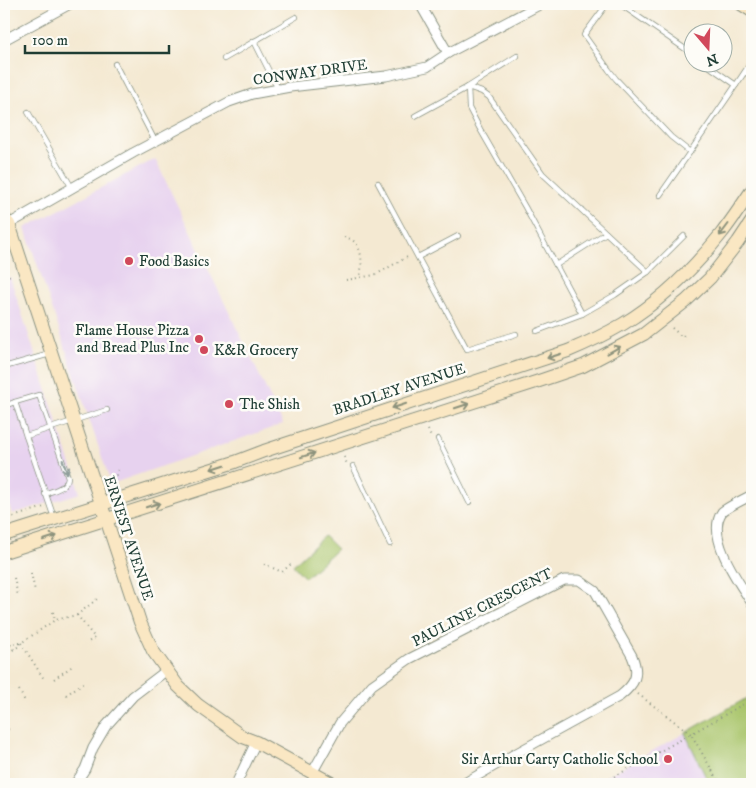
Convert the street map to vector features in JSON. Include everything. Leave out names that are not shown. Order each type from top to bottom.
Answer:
[{"type":"main road","points":[[741,4],[752,11]]},
{"type":"main road","name":"BRADLEY AVENUE","points":[[4,535],[235,462],[568,351],[598,338],[644,310],[686,274],[722,233],[752,190]]},
{"type":"main road","name":"ERNEST AVENUE","points":[[6,221],[140,622],[153,651],[178,686],[198,705],[243,737],[256,742],[333,784]]},
{"type":"main road","points":[[4,552],[583,366],[644,334],[686,301],[710,278],[752,221]]},
{"type":"street","points":[[4,40],[70,4]]},
{"type":"street","points":[[420,4],[448,53]]},
{"type":"street","name":"CONWAY DRIVE","points":[[6,221],[72,188],[229,102],[252,94],[278,89],[386,76],[428,67],[448,53],[541,4]]},
{"type":"street","points":[[752,495],[723,512],[717,528],[723,553],[736,579],[752,603]]},
{"type":"street","name":"PAULINE CRESCENT","points":[[312,773],[340,723],[372,685],[409,659],[564,580],[580,580],[595,591],[632,656],[636,665],[636,676],[630,688],[620,696],[463,784]]},
{"type":"street","points":[[75,784],[85,769],[93,748],[106,726],[133,696],[166,670]]},
{"type":"street","points":[[236,784],[256,742]]},
{"type":"lane","points":[[607,4],[584,35],[616,79],[671,137],[690,152]]},
{"type":"lane","points":[[620,4],[684,49]]},
{"type":"lane","points":[[224,59],[296,17]]},
{"type":"lane","points":[[254,41],[278,89]]},
{"type":"lane","points":[[415,116],[468,87],[517,56]]},
{"type":"lane","points":[[660,195],[752,62]]},
{"type":"lane","points":[[115,64],[155,141]]},
{"type":"lane","points":[[717,72],[736,85]]},
{"type":"lane","points":[[745,72],[752,77]]},
{"type":"lane","points":[[468,87],[482,92],[489,97],[543,174],[648,272]]},
{"type":"lane","points":[[468,87],[469,108],[582,314]]},
{"type":"lane","points":[[28,112],[72,188]]},
{"type":"lane","points":[[378,183],[467,349],[516,334]]},
{"type":"lane","points":[[556,265],[606,233]]},
{"type":"lane","points":[[418,257],[458,236]]},
{"type":"lane","points":[[537,331],[582,314],[615,295],[648,272],[684,236]]},
{"type":"lane","points":[[4,368],[52,354]]},
{"type":"lane","points":[[4,406],[39,395],[68,477],[64,486],[45,494]]},
{"type":"lane","points":[[14,402],[52,512]]},
{"type":"lane","points":[[26,436],[107,410]]},
{"type":"lane","points":[[438,439],[469,502]]},
{"type":"lane","points":[[353,466],[390,544]]},
{"type":"path","points":[[344,237],[353,240],[358,246],[363,264],[360,277]]},
{"type":"path","points":[[346,280],[374,275],[415,252]]},
{"type":"path","points":[[383,270],[386,275]]},
{"type":"path","points":[[4,274],[13,277]]},
{"type":"path","points":[[672,328],[682,337],[686,333]]},
{"type":"path","points":[[112,485],[119,466]]},
{"type":"path","points":[[4,520],[49,506]]},
{"type":"path","points":[[264,564],[282,574],[291,564]]},
{"type":"path","points":[[31,573],[35,591]]},
{"type":"path","points":[[14,578],[18,596]]},
{"type":"path","points":[[4,655],[56,620],[78,615],[97,599]]},
{"type":"path","points":[[52,612],[56,620]]},
{"type":"path","points":[[78,615],[94,638],[88,642]]},
{"type":"path","points":[[4,637],[14,649]]},
{"type":"path","points":[[9,644],[21,644]]},
{"type":"path","points":[[21,644],[44,679]]},
{"type":"path","points":[[54,679],[74,665]]},
{"type":"path","points":[[66,695],[86,681]]},
{"type":"path","points":[[19,690],[26,703]]},
{"type":"path","points":[[638,694],[691,734],[720,784]]},
{"type":"path","points":[[601,784],[752,699]]},
{"type":"path","points":[[4,726],[9,730]]},
{"type":"shaded area","points":[[155,159],[283,424],[111,484],[25,228]]},
{"type":"shaded area","points":[[10,277],[80,493],[12,514],[4,490],[4,279]]},
{"type":"shaded area","name":"Sir Arthur Carty Catholic School","points":[[685,733],[709,784],[592,784]]},
{"type":"green space","points":[[324,536],[337,549],[305,578],[293,565]]},
{"type":"green space","points":[[752,695],[752,784],[709,784],[685,733]]},
{"type":"place","name":"Food Basics","points":[[129,261]]},
{"type":"place","name":"Flame House Pizza and Bread Plus Inc","points":[[199,339]]},
{"type":"place","name":"K&R Grocery","points":[[204,350]]},
{"type":"place","name":"The Shish","points":[[229,404]]},
{"type":"place","name":"Sir Arthur Carty Catholic School","points":[[668,759]]}]
